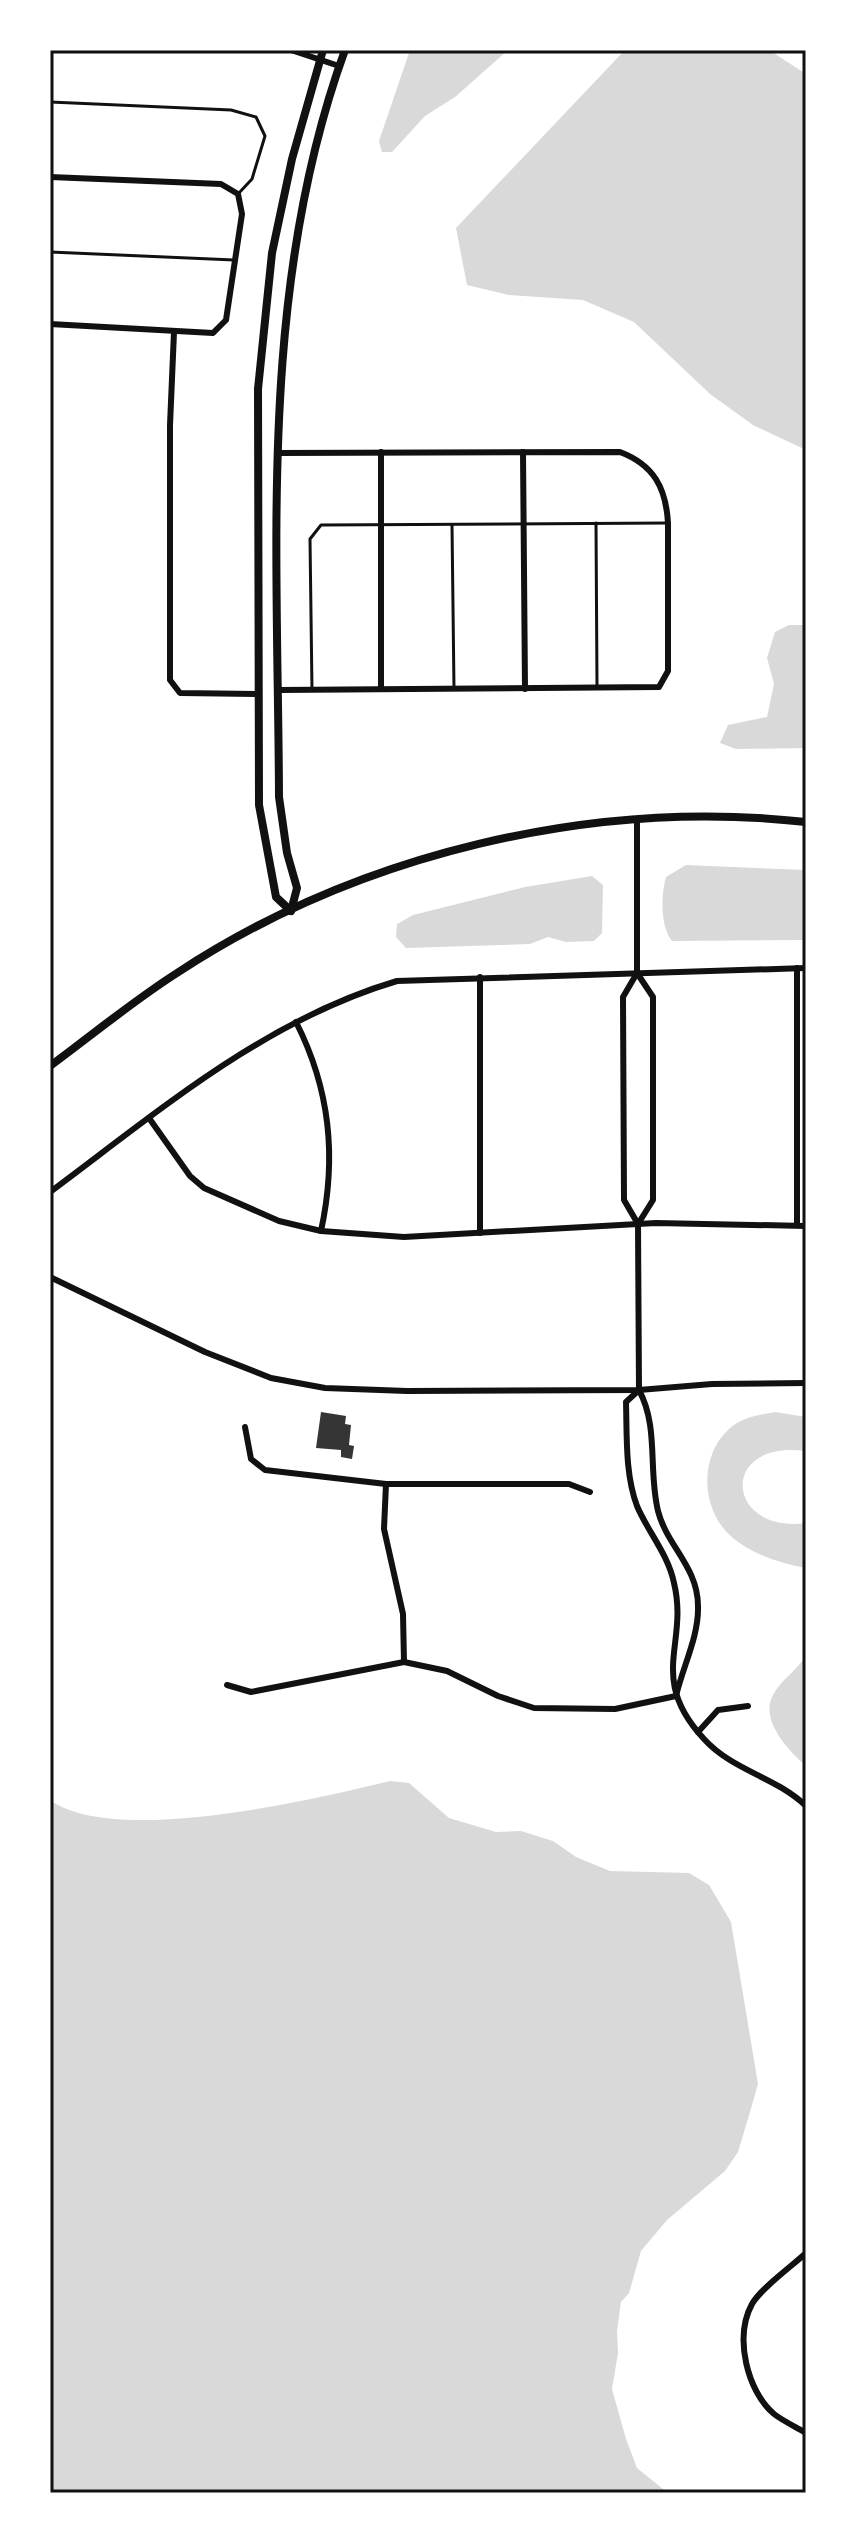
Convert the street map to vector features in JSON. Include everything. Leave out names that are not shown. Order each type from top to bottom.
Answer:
[{"type":"main road","points":[[291,911],[297,888],[287,853],[279,797],[278,453],[281,356],[294,252],[312,161],[345,50]]},
{"type":"main road","points":[[291,911],[276,897],[262,834],[257,694],[257,419],[263,321],[284,189],[322,55]]},
{"type":"main road","points":[[50,1066],[176,973],[291,911],[391,868],[486,843],[637,819],[708,815],[806,822]]},
{"type":"street","points":[[291,50],[322,55],[339,66]]},
{"type":"street","points":[[50,177],[221,184],[238,194],[242,214],[226,320],[220,329],[203,334],[50,324]]},
{"type":"street","points":[[174,332],[170,425],[170,680],[173,688],[187,694],[257,694]]},
{"type":"street","points":[[278,453],[605,451],[631,456],[649,467],[667,502],[668,523],[667,678],[652,689],[279,690]]},
{"type":"street","points":[[381,452],[381,689]]},
{"type":"street","points":[[523,452],[525,689]]},
{"type":"street","points":[[637,819],[637,973],[623,997],[624,1200],[638,1224],[639,1390],[650,1410],[658,1512],[693,1572],[697,1589],[697,1625],[676,1696]]},
{"type":"street","points":[[797,968],[797,1225]]},
{"type":"street","points":[[50,1192],[237,1055],[354,994],[397,981],[806,968]]},
{"type":"street","points":[[637,973],[653,997],[653,1200],[638,1224]]},
{"type":"street","points":[[480,977],[480,1233]]},
{"type":"street","points":[[296,1022],[314,1056],[327,1104],[327,1191],[321,1231]]},
{"type":"street","points":[[149,1118],[190,1176],[204,1188],[279,1221],[321,1231],[404,1237],[638,1224],[806,1226]]},
{"type":"street","points":[[50,1277],[205,1352],[271,1378],[356,1391],[639,1390],[712,1384],[806,1383]]},
{"type":"street","points":[[639,1390],[626,1402],[627,1460],[637,1505],[666,1558],[676,1593],[671,1660],[676,1696],[698,1732],[717,1752],[737,1766],[784,1789],[806,1806]]},
{"type":"street","points":[[245,1427],[251,1459],[265,1470],[386,1484],[569,1484],[590,1492]]},
{"type":"street","points":[[386,1484],[384,1529],[403,1614],[404,1662]]},
{"type":"street","points":[[653,1535],[666,1529]]},
{"type":"street","points":[[227,1685],[251,1692],[404,1662],[447,1671],[498,1696],[534,1708],[615,1709],[676,1696]]},
{"type":"street","points":[[698,1732],[718,1710],[748,1706]]},
{"type":"street","points":[[806,2253],[752,2304],[745,2333],[746,2362],[756,2394],[774,2414],[806,2433]]},
{"type":"lane","points":[[50,102],[231,110],[256,117],[265,136],[252,179],[238,194]]},
{"type":"lane","points":[[50,252],[234,260]]},
{"type":"lane","points":[[596,523],[597,689]]},
{"type":"lane","points":[[312,690],[312,533],[321,525],[668,523]]},
{"type":"lane","points":[[452,524],[454,689]]},
{"type":"shaded area","points":[[410,50],[508,50],[455,97],[425,116],[392,152],[382,152],[379,141]]},
{"type":"shaded area","points":[[769,50],[806,74],[806,450],[753,425],[710,394],[634,322],[583,300],[509,295],[467,285],[456,228],[623,52]]},
{"type":"shaded area","points":[[789,625],[806,625],[806,748],[736,749],[720,743],[728,725],[767,717],[774,684],[767,658],[775,632]]},
{"type":"shaded area","points":[[686,865],[806,870],[806,940],[672,941],[665,927],[664,884],[666,877]]},
{"type":"shaded area","points":[[592,876],[603,885],[602,933],[594,941],[566,942],[548,937],[530,944],[406,948],[396,937],[397,924],[413,915],[525,887]]},
{"type":"shaded area","points":[[775,1412],[806,1417],[806,1451],[777,1451],[757,1459],[746,1471],[743,1487],[747,1502],[759,1515],[779,1523],[806,1523],[806,1568],[768,1558],[741,1544],[722,1527],[709,1499],[708,1469],[719,1441],[739,1422]]},
{"type":"shaded area","points":[[806,1656],[806,1766],[778,1734],[770,1715],[770,1705],[776,1690]]},
{"type":"shaded area","points":[[390,1781],[409,1783],[449,1818],[496,1832],[521,1831],[553,1841],[576,1857],[610,1871],[689,1873],[709,1885],[731,1922],[758,2084],[738,2152],[725,2171],[667,2220],[641,2251],[629,2293],[621,2302],[617,2331],[618,2353],[612,2389],[626,2439],[637,2468],[668,2493],[50,2493],[50,1800],[80,1813],[120,1819],[166,1819],[267,1807]]},
{"type":"building","points":[[321,1412],[346,1416],[345,1424],[351,1425],[349,1445],[354,1446],[352,1459],[341,1457],[341,1450],[316,1448]]}]
